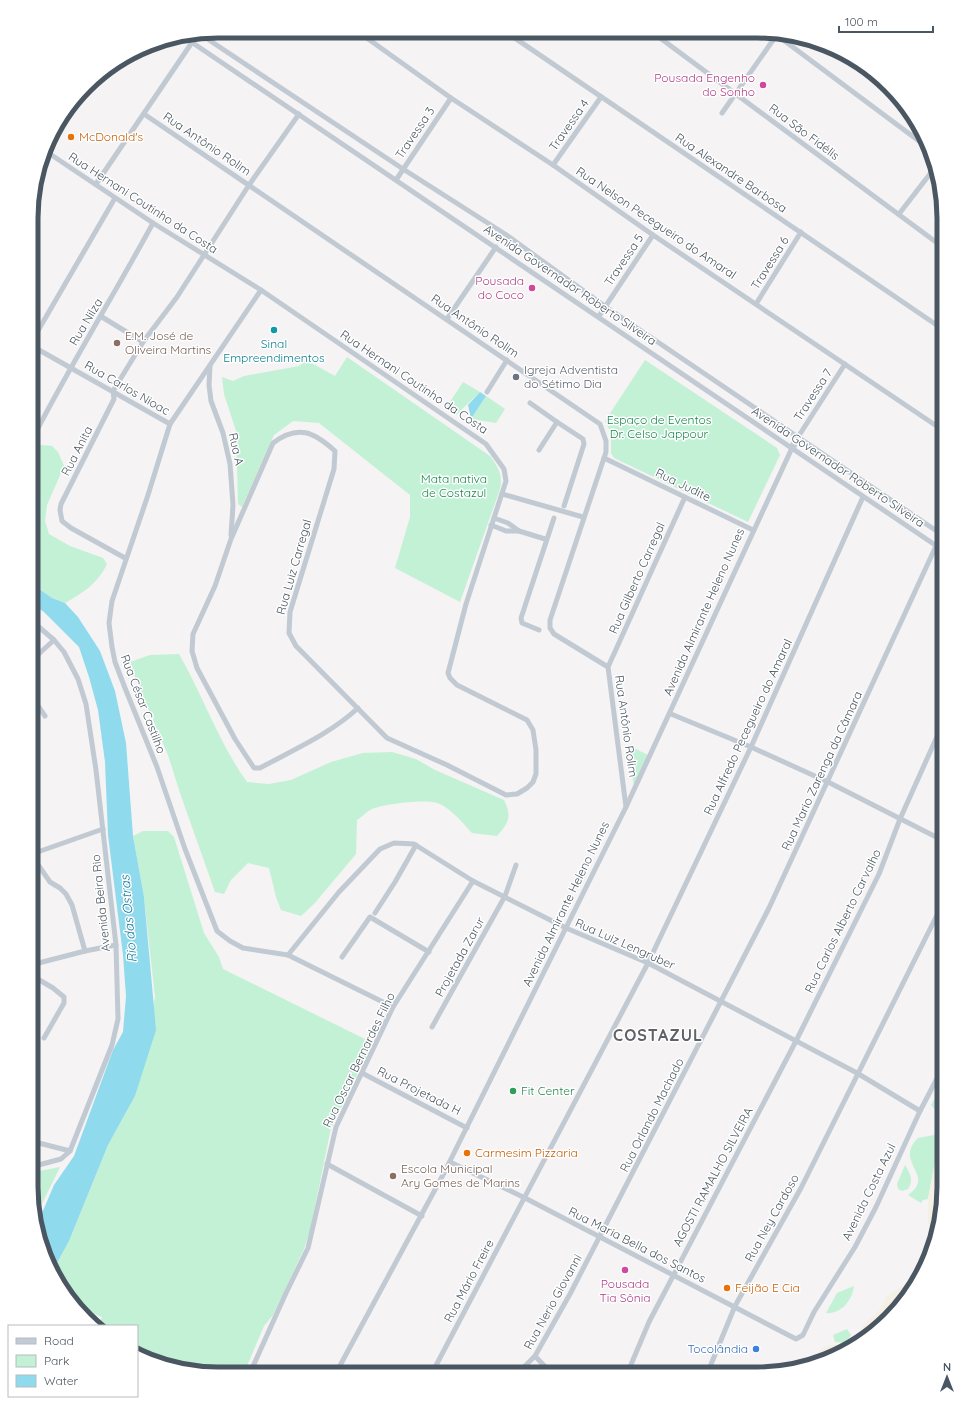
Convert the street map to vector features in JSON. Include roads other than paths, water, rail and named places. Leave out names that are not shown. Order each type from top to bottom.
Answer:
[{"type":"street","name":"Avenida Governador Roberto Silveira","points":[[206,38],[403,169],[505,234],[606,307],[937,531]]},
{"type":"street","name":"Rua Nelson Pecegueiro do Amaral","points":[[367,38],[451,98],[553,165],[653,235],[937,426]]},
{"type":"street","name":"Rua Alexandre Barbosa","points":[[515,38],[937,325]]},
{"type":"street","name":"Rua São Fidélis","points":[[660,38],[937,243]]},
{"type":"street","points":[[722,113],[773,39]]},
{"type":"street","points":[[96,184],[144,114],[191,41]]},
{"type":"street","name":"Avenida Governador Roberto Silveira","points":[[191,41],[599,316],[936,546]]},
{"type":"street","points":[[787,41],[919,140]]},
{"type":"street","name":"Travessa 4","points":[[553,165],[601,97]]},
{"type":"street","name":"Travessa 3","points":[[396,180],[451,98]]},
{"type":"street","name":"Rua Antônio Rolim","points":[[144,114],[600,424],[606,441],[604,458],[550,620],[550,628],[554,634],[608,667],[626,807]]},
{"type":"street","name":"Rua Anita","points":[[125,558],[71,528],[62,521],[60,510],[61,504],[114,400],[113,391],[143,342],[177,297],[249,185],[298,114]]},
{"type":"street","name":"Rua Hernani Coutinho da Costa","points":[[50,154],[153,223],[261,290],[486,444],[504,469],[506,481],[466,604],[448,673],[450,678],[457,684],[526,720],[533,730],[536,750],[536,774],[533,782],[517,794],[506,795],[447,765],[387,738],[344,694]]},
{"type":"street","points":[[899,214],[931,172]]},
{"type":"street","points":[[38,331],[115,198]]},
{"type":"street","name":"Rua Nilza","points":[[38,428],[70,367],[102,317],[153,223]]},
{"type":"street","name":"Travessa 6","points":[[756,304],[801,232]]},
{"type":"street","name":"Travessa 5","points":[[599,316],[653,235]]},
{"type":"street","points":[[447,319],[496,248]]},
{"type":"street","name":"Rua César Castilho","points":[[261,290],[170,424],[148,495],[125,558],[112,601],[109,623],[115,662],[157,767],[217,931],[230,941],[243,948],[288,955],[393,1007]]},
{"type":"street","points":[[102,317],[143,342]]},
{"type":"street","name":"Rua Carlos Nioac","points":[[38,349],[170,424]]},
{"type":"street","points":[[487,392],[507,360]]},
{"type":"street","name":"Travessa 7","points":[[798,437],[845,364]]},
{"type":"street","name":"Rua A","points":[[210,365],[209,386],[211,401],[223,433],[230,464],[233,505],[231,540]]},
{"type":"street","points":[[530,403],[579,436],[584,444],[564,506]]},
{"type":"street","points":[[539,450],[557,422]]},
{"type":"street","name":"Rua Luiz Carregal","points":[[231,540],[273,442],[286,434],[305,432],[315,434],[335,451],[334,469],[288,622],[289,633],[296,646],[344,694]]},
{"type":"street","name":"Avenida Almirante Heleno Nunes","points":[[339,1367],[450,1162],[626,807],[671,714],[753,530],[798,437]]},
{"type":"street","name":"Rua Judite","points":[[604,458],[753,530]]},
{"type":"street","points":[[502,494],[584,518]]},
{"type":"street","name":"Rua Gilberto Carregal","points":[[608,667],[685,497]]},
{"type":"street","name":"Rua Alfredo Pecegueiro do Amaral","points":[[525,1198],[648,963],[751,747],[863,497]]},
{"type":"street","points":[[494,518],[508,523],[519,531],[545,540]]},
{"type":"street","points":[[539,630],[522,623],[521,618],[545,540],[554,518]]},
{"type":"street","points":[[491,525],[506,531],[519,531]]},
{"type":"street","points":[[231,540],[215,586],[198,620],[193,634],[192,651],[198,668],[252,767],[260,768],[299,747],[338,724],[358,708]]},
{"type":"street","name":"Rua Mario Zarenga da Câmara","points":[[721,1002],[769,908],[936,546]]},
{"type":"street","name":"Avenida Beira Rio","points":[[38,626],[54,640],[64,652],[78,679],[86,704],[96,770],[116,945],[118,1019],[112,1045],[70,1151]]},
{"type":"street","points":[[38,655],[54,640]]},
{"type":"street","points":[[38,706],[45,716]]},
{"type":"street","points":[[671,714],[751,747],[828,782],[937,838]]},
{"type":"street","name":"Rua Carlos Alberto Carvalho","points":[[796,1041],[879,874],[900,819],[937,737]]},
{"type":"street","points":[[38,853],[102,830]]},
{"type":"street","name":"Rua Luiz Lengruber","points":[[288,955],[339,892],[380,849],[394,843],[404,842],[416,845],[473,881],[566,928],[648,963],[857,1073],[920,1111]]},
{"type":"street","points":[[375,912],[395,882],[416,845]]},
{"type":"street","points":[[38,864],[50,882],[66,894],[72,905],[85,951]]},
{"type":"street","name":"Projetada Zarur","points":[[432,1027],[505,896],[516,865]]},
{"type":"street","name":"Rua Oscar Bernardes Filho","points":[[253,1367],[308,1248],[336,1127],[393,1007],[473,881]]},
{"type":"street","name":"Rua Ney Cardoso","points":[[710,1367],[734,1306],[801,1188],[937,915]]},
{"type":"street","points":[[342,957],[370,917],[429,952]]},
{"type":"street","points":[[38,963],[116,945]]},
{"type":"street","points":[[38,979],[64,997],[64,1003],[44,1038]]},
{"type":"street","name":"Rua Orlando Machado","points":[[600,1237],[721,1002]]},
{"type":"street","name":"AGOSTI RAMALHO SILVEIRA","points":[[630,1367],[649,1322],[796,1041]]},
{"type":"street","name":"Rua Projetada H","points":[[362,1073],[467,1128]]},
{"type":"street","name":"Avenida Costa Azul","points":[[808,1325],[855,1247],[876,1208],[920,1111],[937,1079]]},
{"type":"street","points":[[38,1143],[70,1151]]},
{"type":"street","points":[[38,1164],[61,1159],[70,1151]]},
{"type":"street","name":"Rua Maria Bella dos Santos","points":[[450,1162],[525,1198],[796,1339],[803,1335],[808,1325]]},
{"type":"street","points":[[327,1164],[422,1216]]},
{"type":"street","name":"Rua Mário Freire","points":[[435,1367],[525,1198]]},
{"type":"street","name":"Rua Nerio Giovanni","points":[[524,1367],[536,1356],[600,1237]]},
{"type":"street","points":[[536,1356],[546,1367]]},
{"type":"water","points":[[480,392],[486,396],[471,419],[468,405]]},
{"type":"water","name":"Rio das Ostras","points":[[38,588],[52,598],[65,603],[78,617],[100,651],[115,691],[126,743],[133,836],[144,897],[156,1030],[135,1096],[108,1145],[69,1241],[56,1265],[44,1234],[40,1216],[54,1185],[74,1156],[113,1050],[123,1032],[126,996],[123,955],[108,835],[105,762],[98,710],[79,647],[44,612],[38,608]]},
{"type":"place","name":"Pousada Engenho do Sonho","points":[[763,85]]},
{"type":"place","name":"McDonald's","points":[[71,137]]},
{"type":"place","name":"Pousada do Coco","points":[[532,288]]},
{"type":"place","name":"Sinal Empreendimentos","points":[[274,330]]},
{"type":"place","name":"E.M. José de Oliveira Martins","points":[[117,343]]},
{"type":"place","name":"Igreja Adventista do Sétimo Dia","points":[[516,377]]},
{"type":"place","name":"Fit Center","points":[[513,1091]]},
{"type":"place","name":"Carmesim Pizzaria","points":[[467,1153]]},
{"type":"place","name":"Escola Municipal Ary Gomes de Marins","points":[[393,1176]]},
{"type":"place","name":"Pousada Tia Sônia","points":[[625,1270]]},
{"type":"place","name":"Feijão E Cia","points":[[727,1288]]},
{"type":"place","name":"Tocolândia","points":[[756,1349]]},
{"type":"district","name":"COSTAZUL","points":[[658,1035]]},
{"type":"park label","name":"Espaço de Eventos Dr. Celso Jappour","points":[[659,427]]},
{"type":"park label","name":"Mata nativa de Costazul","points":[[454,486]]}]
